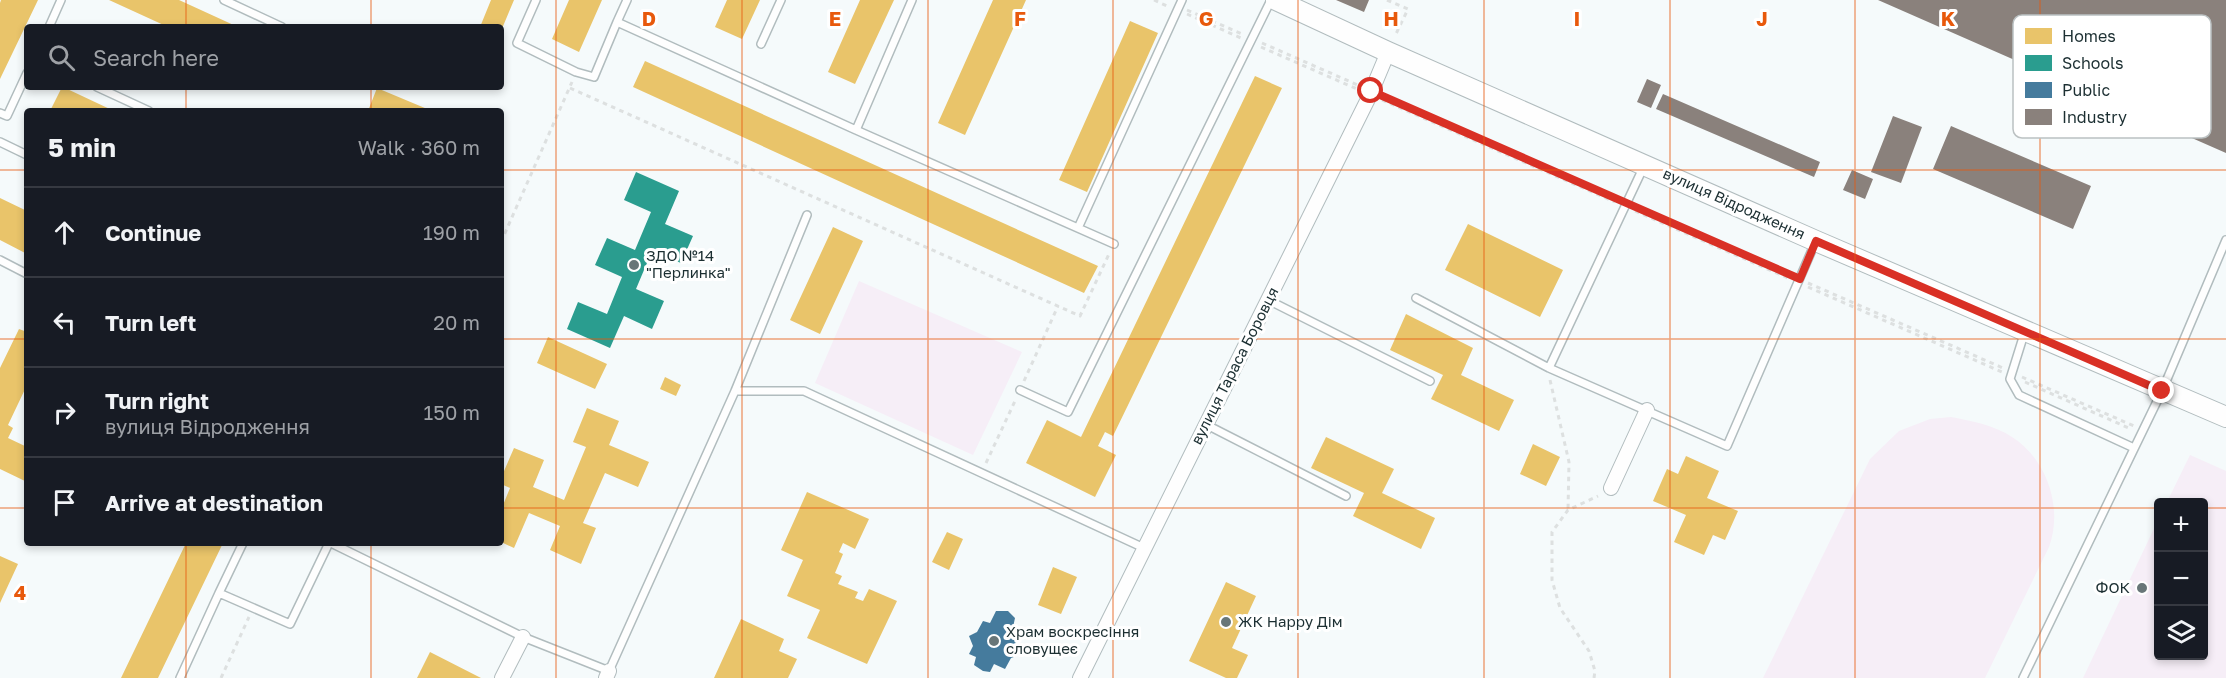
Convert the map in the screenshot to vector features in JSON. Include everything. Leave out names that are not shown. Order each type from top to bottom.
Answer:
[{"type":"street","name":"вулиця Відродження","points":[[1276,0],[1388,52],[1816,241],[2226,417]]},
{"type":"street","name":"вулиця Тараса Боровця","points":[[1080,678],[1370,93],[1388,52]]},
{"type":"street","points":[[1611,488],[1647,410]]},
{"type":"street","points":[[501,678],[523,637]]},
{"type":"lane","points":[[50,24],[61,0]]},
{"type":"lane","points":[[224,0],[276,24]]},
{"type":"lane","points":[[536,0],[517,44],[576,72],[594,76],[627,0]]},
{"type":"lane","points":[[761,44],[781,0]]},
{"type":"lane","points":[[856,130],[912,0]]},
{"type":"lane","points":[[1020,390],[1068,412],[1271,0]]},
{"type":"lane","points":[[1078,228],[1179,6]]},
{"type":"lane","points":[[617,22],[1114,244]]},
{"type":"lane","points":[[0,113],[7,116],[24,79]]},
{"type":"lane","points":[[104,90],[142,108]]},
{"type":"lane","points":[[0,142],[24,154]]},
{"type":"lane","points":[[1549,368],[1645,164]]},
{"type":"lane","points":[[336,546],[523,637],[607,675],[735,391],[807,215]]},
{"type":"lane","points":[[2023,678],[2162,391],[2226,240]]},
{"type":"lane","points":[[1416,298],[1549,368],[1727,446],[1816,241]]},
{"type":"lane","points":[[0,260],[24,272]]},
{"type":"lane","points":[[1268,300],[1430,381]]},
{"type":"lane","points":[[2025,332],[2011,374],[2019,395],[2134,448]]},
{"type":"lane","points":[[735,391],[804,391],[1144,548]]},
{"type":"lane","points":[[1205,424],[1346,496]]},
{"type":"lane","points":[[180,678],[242,546]]},
{"type":"lane","points":[[219,593],[290,624],[329,546]]},
{"type":"path","points":[[1154,0],[1179,6]]},
{"type":"path","points":[[1164,0],[1370,93],[2142,432]]},
{"type":"path","points":[[1387,0],[1408,9],[1388,52]]},
{"type":"path","points":[[504,235],[576,72]]},
{"type":"path","points":[[570,88],[1080,316],[1114,244]]},
{"type":"path","points":[[1549,368],[1552,395],[1569,462],[1568,510]]},
{"type":"path","points":[[1594,678],[1595,671],[1589,651],[1560,608],[1552,580],[1552,532],[1568,510],[1611,488]]},
{"type":"path","points":[[221,678],[253,607]]},
{"type":"shaded area","points":[[859,281],[1022,352],[973,455],[815,383]]},
{"type":"shaded area","points":[[1951,417],[1998,429],[2024,447],[2043,472],[2053,502],[2053,532],[2049,547],[1985,678],[1763,678],[1870,459],[1899,431],[1930,419]]},
{"type":"shaded area","name":"ФОК","points":[[2190,455],[2226,471],[2226,678],[2083,678],[2154,528],[2154,660],[2208,660],[2208,498],[2169,498]]},
{"type":"building: Homes","points":[[1,0],[38,0],[26,24],[24,24],[24,29],[0,79]]},
{"type":"building: Homes","points":[[109,0],[179,0],[231,24],[161,24]]},
{"type":"building: Homes","points":[[491,0],[514,0],[504,24],[481,24]]},
{"type":"building: Homes","points":[[569,0],[602,0],[579,52],[552,39]]},
{"type":"building: Homes","points":[[727,0],[760,0],[742,39],[715,27]]},
{"type":"building: Homes","points":[[860,0],[894,0],[855,84],[828,72]]},
{"type":"building: Homes","points":[[993,0],[1026,0],[965,135],[938,123]]},
{"type":"building: Homes","points":[[1130,21],[1158,33],[1087,192],[1059,180]]},
{"type":"building: Homes","points":[[645,61],[1098,266],[1084,293],[633,87]]},
{"type":"building: Homes","points":[[1255,76],[1282,88],[1113,436],[1105,432],[1098,446],[1116,455],[1095,497],[1026,463],[1047,420],[1081,437]]},
{"type":"building: Homes","points":[[60,90],[69,90],[108,108],[52,108]]},
{"type":"building: Homes","points":[[376,90],[382,90],[425,108],[369,108]]},
{"type":"building: Homes","points":[[0,198],[24,210],[24,252],[0,240]]},
{"type":"building: Homes","points":[[1468,224],[1563,270],[1540,317],[1445,270]]},
{"type":"building: Homes","points":[[833,227],[863,241],[820,334],[790,320]]},
{"type":"building: Homes","points":[[1406,314],[1473,348],[1461,375],[1514,400],[1499,431],[1431,399],[1443,375],[1390,350]]},
{"type":"building: Homes","points":[[19,329],[24,331],[24,391],[8,425],[13,428],[8,438],[24,446],[24,481],[0,469],[0,368]]},
{"type":"building: Homes","points":[[548,337],[607,364],[595,389],[537,363]]},
{"type":"building: Homes","points":[[665,377],[681,385],[676,396],[660,389]]},
{"type":"building: Homes","points":[[587,408],[619,421],[609,445],[649,462],[638,487],[605,473],[583,523],[596,528],[581,564],[550,550],[560,526],[529,513],[514,548],[504,543],[504,503],[510,488],[504,485],[504,471],[514,448],[544,460],[533,487],[564,500],[586,447],[573,442]]},
{"type":"building: Homes","points":[[1326,437],[1394,469],[1382,493],[1435,518],[1421,549],[1353,516],[1364,493],[1311,468]]},
{"type":"building: Homes","points":[[1533,444],[1560,457],[1546,486],[1520,474]]},
{"type":"building: Homes","points":[[1686,456],[1719,471],[1707,498],[1738,511],[1725,540],[1713,535],[1704,555],[1674,542],[1686,515],[1653,501],[1667,469],[1678,474]]},
{"type":"building: Homes","points":[[807,492],[869,519],[855,549],[843,543],[839,552],[843,554],[835,573],[842,576],[838,584],[858,592],[855,598],[863,601],[869,589],[897,601],[867,664],[807,638],[820,610],[787,596],[803,560],[781,550]]},
{"type":"building: Homes","points":[[947,532],[963,539],[949,570],[932,562]]},
{"type":"building: Homes","points":[[185,546],[222,546],[158,678],[121,678]]},
{"type":"building: Homes","points":[[0,556],[18,564],[0,603]]},
{"type":"building: Homes","points":[[1053,567],[1077,577],[1061,614],[1038,605]]},
{"type":"building: Homes","name":"ЖК Happy Дім","points":[[1226,582],[1256,596],[1232,648],[1248,655],[1237,678],[1226,678],[1189,661]]},
{"type":"building: Homes","points":[[741,619],[784,639],[779,651],[797,659],[788,678],[714,678]]},
{"type":"building: Homes","points":[[430,652],[481,678],[417,678]]},
{"type":"building: Schools","points":[[636,172],[679,191],[665,224],[693,236],[681,263],[652,251],[636,289],[664,301],[652,329],[624,316],[610,348],[567,329],[578,302],[607,314],[622,277],[595,265],[607,238],[635,250],[651,212],[624,200]]},
{"type":"building: Public","name":"Храм воскресіння словущеє","points":[[996,611],[1008,611],[1015,618],[1012,632],[1018,635],[1015,648],[1019,655],[1011,658],[1005,669],[994,664],[990,672],[983,671],[974,665],[976,657],[969,654],[973,646],[969,636],[977,632],[983,621],[990,623]]},
{"type":"building: Industry","points":[[1336,0],[1369,0],[1364,12]]},
{"type":"building: Industry","points":[[1878,0],[2226,0],[2226,153],[2192,138],[2211,138],[2211,15],[2013,15],[2013,59]]},
{"type":"building: Industry","points":[[1647,79],[1661,85],[1651,108],[1637,102]]},
{"type":"building: Industry","points":[[1663,94],[1820,162],[1814,177],[1656,109]]},
{"type":"building: Industry","points":[[1893,116],[1922,127],[1901,183],[1871,172]]},
{"type":"building: Industry","points":[[1951,126],[2091,186],[2073,229],[1933,169]]},
{"type":"building: Industry","points":[[1852,170],[1873,179],[1865,199],[1843,190]]},
{"type":"place","name":"ЗДО №14 \"Перлинка\"","points":[[634,265]]},
{"type":"place","name":"ФОК","points":[[2142,588]]},
{"type":"place","name":"ЖК Happy Дім","points":[[1226,622]]},
{"type":"place","name":"Храм воскресіння словущеє","points":[[994,641]]},
{"type":"route","points":[[1371,91],[1800,279],[1816,241],[2162,391]]}]
